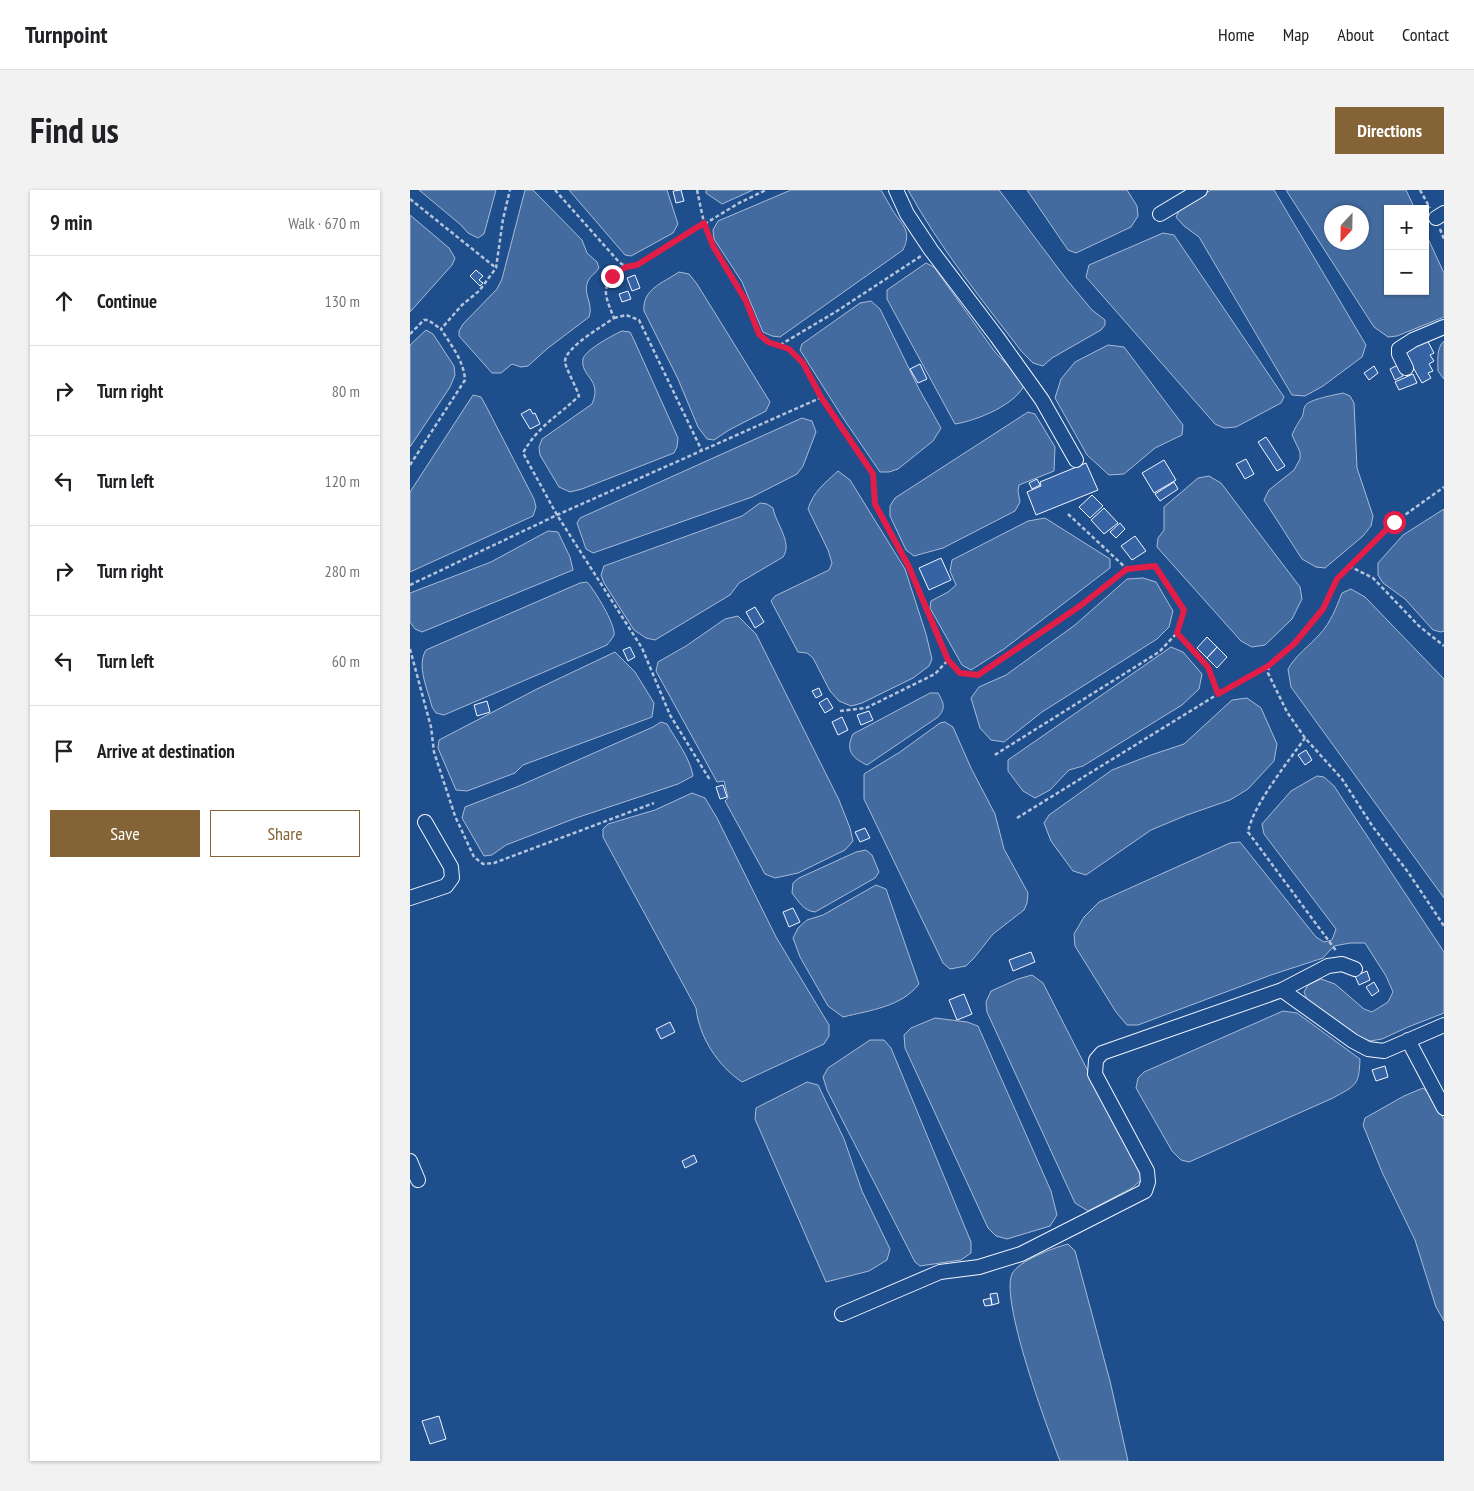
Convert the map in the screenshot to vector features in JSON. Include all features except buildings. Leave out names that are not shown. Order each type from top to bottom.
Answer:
[{"type":"street","points":[[896,190],[907,214],[931,250],[1042,400],[1076,460]]},
{"type":"street","points":[[1160,214],[1200,190]]},
{"type":"street","points":[[1406,368],[1399,349],[1412,340],[1444,327]]},
{"type":"street","points":[[410,898],[446,886],[452,878],[451,867],[425,822]]},
{"type":"street","points":[[842,1314],[940,1272],[979,1267],[1021,1254],[1145,1191],[1148,1182],[1147,1171],[1095,1074],[1096,1060],[1102,1053],[1282,990],[1328,966],[1342,964],[1355,969]]},
{"type":"street","points":[[1282,990],[1353,1041],[1368,1049],[1384,1051],[1444,1024]]},
{"type":"street","points":[[1408,1040],[1444,1108]]},
{"type":"street","points":[[410,1161],[418,1180]]},
{"type":"path","points":[[441,328],[462,305],[479,291],[496,268],[499,237],[510,190]]},
{"type":"path","points":[[555,190],[619,262],[626,267]]},
{"type":"path","points":[[697,190],[704,223],[713,246],[746,301],[759,334],[768,342],[789,349],[803,363],[821,397],[873,474],[875,504],[909,567],[948,660],[960,673],[978,675],[1080,606],[1127,569],[1155,566],[1184,610],[1177,633],[1159,652],[994,756]]},
{"type":"path","points":[[614,318],[606,298],[606,288],[612,276],[626,267],[637,265],[739,202],[766,190]]},
{"type":"path","points":[[410,199],[496,268]]},
{"type":"path","points":[[779,346],[858,298],[931,250]]},
{"type":"path","points":[[702,451],[639,320],[626,315],[614,318],[580,342],[567,354],[565,363],[576,385],[579,396],[547,421],[528,442],[522,453],[557,515],[642,648],[670,715],[710,780]]},
{"type":"path","points":[[410,334],[424,320],[428,320],[441,328],[457,354],[464,370],[465,380],[410,465]]},
{"type":"path","points":[[410,585],[557,515],[821,397]]},
{"type":"path","points":[[1017,818],[1218,694],[1268,666],[1294,644],[1323,609],[1337,579],[1348,566],[1394,522],[1444,487]]},
{"type":"path","points":[[1068,514],[1127,569]]},
{"type":"path","points":[[1348,566],[1373,578],[1419,626],[1444,646]]},
{"type":"path","points":[[1177,633],[1208,667],[1218,694]]},
{"type":"path","points":[[410,649],[431,726],[434,752],[455,816],[474,857],[483,864],[494,863],[654,803]]},
{"type":"path","points":[[840,711],[866,708],[935,674],[948,660]]},
{"type":"path","points":[[1268,666],[1268,673],[1287,712],[1305,738],[1342,779],[1373,827],[1408,872],[1444,926]]},
{"type":"path","points":[[1305,738],[1259,806],[1250,821],[1248,832],[1337,952]]},
{"type":"water","points":[[419,190],[496,190],[484,234],[478,238],[468,233]]},
{"type":"water","points":[[525,190],[533,190],[582,240],[587,253],[597,262],[599,268],[589,279],[587,285],[586,290],[590,308],[589,317],[548,348],[528,366],[521,367],[512,364],[501,373],[492,373],[459,336],[459,331],[463,324],[497,289],[502,279]]},
{"type":"water","points":[[569,190],[667,190],[678,224],[673,233],[631,256],[625,255]]},
{"type":"water","points":[[706,190],[753,190],[722,204],[706,193]]},
{"type":"water","points":[[791,190],[881,190],[903,225],[907,238],[903,250],[780,337],[763,332],[742,282],[714,239],[713,230],[718,221]]},
{"type":"water","points":[[908,190],[999,190],[1067,280],[1092,310],[1105,320],[1105,325],[1101,330],[1052,358],[1043,366],[1033,363],[1022,352],[962,273]]},
{"type":"water","points":[[1027,190],[1127,190],[1137,206],[1138,216],[1131,227],[1076,253],[1068,250]]},
{"type":"water","points":[[1211,190],[1274,190],[1366,345],[1362,357],[1323,386],[1305,396],[1292,395],[1199,237],[1184,226],[1176,217],[1181,207]]},
{"type":"water","points":[[1286,190],[1406,190],[1413,205],[1384,205],[1384,295],[1429,295],[1429,241],[1444,273],[1444,317],[1397,336],[1388,337],[1374,327],[1325,250],[1369,250],[1369,205],[1324,205],[1324,249]]},
{"type":"water","points":[[410,215],[449,248],[455,258],[452,265],[410,312]]},
{"type":"water","points":[[1163,233],[1174,235],[1284,397],[1281,403],[1236,427],[1224,428],[1215,424],[1086,277],[1089,265]]},
{"type":"water","points":[[926,263],[934,267],[995,352],[1025,383],[1021,391],[1014,398],[995,410],[974,419],[955,424],[887,299],[887,290]]},
{"type":"water","points":[[679,272],[689,274],[697,284],[770,402],[766,411],[714,440],[707,439],[698,427],[678,379],[644,311],[644,303],[650,292],[660,283]]},
{"type":"water","points":[[871,301],[880,309],[919,389],[941,428],[933,441],[898,469],[889,472],[880,472],[800,350],[802,344],[860,303]]},
{"type":"water","points":[[426,330],[433,334],[454,366],[455,375],[450,387],[410,447],[410,345]]},
{"type":"water","points":[[622,331],[630,332],[634,340],[678,438],[677,447],[674,453],[570,492],[559,487],[540,455],[539,447],[542,439],[592,404],[595,389],[583,365],[583,359],[594,347]]},
{"type":"water","points":[[1444,341],[1444,379],[1438,371],[1438,359],[1441,344]]},
{"type":"water","points":[[1108,345],[1124,347],[1183,425],[1182,435],[1155,448],[1124,474],[1109,475],[1087,455],[1055,398],[1061,379],[1075,362]]},
{"type":"water","points":[[1343,393],[1350,396],[1354,403],[1357,468],[1373,516],[1371,526],[1363,536],[1325,568],[1316,567],[1302,559],[1264,500],[1269,490],[1294,470],[1300,459],[1300,452],[1292,435],[1303,416],[1305,406],[1317,399]]},
{"type":"water","points":[[473,395],[481,397],[534,499],[536,507],[533,516],[410,572],[410,492]]},
{"type":"water","points":[[1028,412],[1035,414],[1055,447],[1054,471],[1019,485],[1020,502],[1015,511],[943,548],[914,556],[906,550],[890,516],[890,506],[895,498]]},
{"type":"water","points":[[802,418],[812,421],[816,432],[803,466],[797,474],[752,497],[593,553],[586,549],[577,523],[580,518]]},
{"type":"water","points":[[838,471],[850,480],[905,569],[932,659],[929,666],[913,678],[862,703],[851,706],[839,701],[830,691],[813,658],[807,653],[798,652],[771,601],[775,596],[829,570],[832,563],[828,550],[808,509],[816,493]]},
{"type":"water","points":[[1209,476],[1221,483],[1300,587],[1302,599],[1292,619],[1265,645],[1252,647],[1241,641],[1157,547],[1158,538],[1164,530],[1164,507],[1198,478]]},
{"type":"water","points":[[760,503],[767,504],[773,508],[785,540],[786,552],[783,557],[739,583],[730,595],[655,640],[646,638],[634,630],[604,583],[601,575],[604,566],[742,516]]},
{"type":"water","points":[[1444,509],[1444,631],[1441,632],[1433,630],[1405,599],[1383,583],[1378,575],[1378,563],[1403,535]]},
{"type":"water","points":[[1045,518],[1110,559],[1110,568],[1004,649],[971,670],[962,665],[930,608],[931,601],[948,592],[956,585],[950,571],[952,560],[1028,521]]},
{"type":"water","points":[[548,531],[558,532],[570,557],[573,570],[422,632],[415,629],[410,622],[410,593],[491,562]]},
{"type":"water","points":[[1143,578],[1156,582],[1173,611],[1169,627],[1157,639],[1042,712],[1004,742],[991,740],[980,728],[971,698],[979,687],[1006,675],[1075,625],[1127,579]]},
{"type":"water","points":[[587,582],[612,623],[614,635],[607,645],[444,715],[436,713],[432,707],[422,671],[423,656],[426,650],[580,583]]},
{"type":"water","points":[[1351,589],[1365,597],[1444,679],[1444,898],[1291,687],[1288,669],[1291,664],[1327,625],[1342,593]]},
{"type":"water","points":[[738,616],[756,634],[839,800],[853,841],[845,850],[798,873],[775,878],[765,874],[725,801],[728,798],[724,781],[717,782],[656,671],[658,662],[686,646],[725,619]]},
{"type":"water","points":[[1171,647],[1183,652],[1202,674],[1199,689],[1182,705],[1083,766],[1069,770],[1050,790],[1035,798],[1023,791],[1008,771],[1008,760]]},
{"type":"water","points":[[615,652],[635,672],[654,703],[652,717],[523,765],[515,773],[467,791],[456,790],[438,748],[439,740],[537,689]]},
{"type":"water","points":[[930,693],[938,693],[943,703],[942,711],[938,717],[867,765],[851,753],[850,745],[853,734]]},
{"type":"water","points":[[1247,698],[1261,708],[1277,744],[1274,761],[1248,789],[1230,800],[1151,830],[1086,875],[1073,871],[1051,841],[1044,823],[1049,815],[1112,770],[1184,744],[1232,700]]},
{"type":"water","points":[[661,722],[667,724],[678,742],[686,756],[693,776],[678,784],[576,818],[506,845],[492,855],[484,856],[462,818],[465,807],[519,786]]},
{"type":"water","points":[[945,722],[953,727],[971,768],[995,814],[1004,849],[1028,893],[1024,910],[993,934],[966,966],[950,969],[943,963],[864,799],[864,774],[900,752],[940,723]]},
{"type":"water","points":[[1317,776],[1324,777],[1334,786],[1444,952],[1444,1013],[1382,1039],[1370,1041],[1353,1034],[1308,1002],[1304,992],[1308,985],[1321,979],[1335,984],[1364,1009],[1372,1012],[1388,1002],[1393,992],[1386,976],[1365,943],[1350,943],[1334,946],[1323,958],[1271,975],[1138,1025],[1127,1025],[1116,1012],[1075,946],[1074,934],[1084,917],[1099,902],[1230,843],[1240,842],[1316,937],[1324,942],[1332,940],[1336,929],[1264,834],[1262,824],[1291,791]]},
{"type":"water","points":[[692,793],[705,798],[717,818],[776,937],[829,1025],[829,1036],[824,1044],[742,1082],[725,1068],[711,1050],[701,1030],[696,1008],[603,837],[603,829],[608,824],[655,810]]},
{"type":"water","points":[[866,850],[872,855],[879,872],[875,878],[815,912],[804,908],[792,893],[793,883],[799,878],[856,852]]},
{"type":"water","points":[[876,885],[886,889],[919,984],[912,992],[894,1003],[875,1010],[843,1017],[828,1006],[800,957],[793,938],[798,928],[807,920],[823,915]]},
{"type":"water","points":[[1032,975],[1043,983],[1140,1173],[1141,1180],[1132,1188],[1088,1211],[1075,1203],[987,1012],[986,1002],[991,991]]},
{"type":"water","points":[[1283,1011],[1297,1013],[1360,1059],[1359,1075],[1355,1084],[1333,1098],[1189,1162],[1181,1160],[1172,1151],[1136,1088],[1138,1078],[1144,1072]]},
{"type":"water","points":[[935,1018],[967,1022],[978,1026],[1051,1191],[1057,1215],[1050,1226],[1007,1239],[996,1236],[988,1228],[905,1048],[904,1035],[911,1028]]},
{"type":"water","points":[[870,1040],[884,1040],[891,1048],[971,1242],[971,1253],[961,1260],[920,1266],[915,1262],[827,1090],[823,1077],[828,1068]]},
{"type":"water","points":[[807,1082],[818,1085],[844,1139],[862,1191],[890,1249],[887,1260],[869,1271],[826,1282],[755,1119],[756,1108]]},
{"type":"water","points":[[1423,1088],[1434,1098],[1444,1120],[1444,1321],[1436,1307],[1415,1240],[1382,1172],[1363,1125],[1365,1118],[1404,1096]]},
{"type":"water","points":[[1068,1244],[1075,1251],[1110,1381],[1128,1461],[1060,1461],[1027,1366],[1013,1310],[1010,1289],[1012,1274],[1021,1264],[1028,1260]]},
{"type":"route","points":[[612,276],[626,267],[637,265],[704,223],[713,246],[746,301],[759,334],[768,342],[789,349],[803,363],[821,397],[873,474],[875,504],[909,567],[948,660],[960,673],[978,675],[1080,606],[1127,569],[1155,566],[1184,610],[1177,633],[1208,667],[1218,694],[1268,666],[1294,644],[1323,609],[1337,579],[1394,522]]}]
